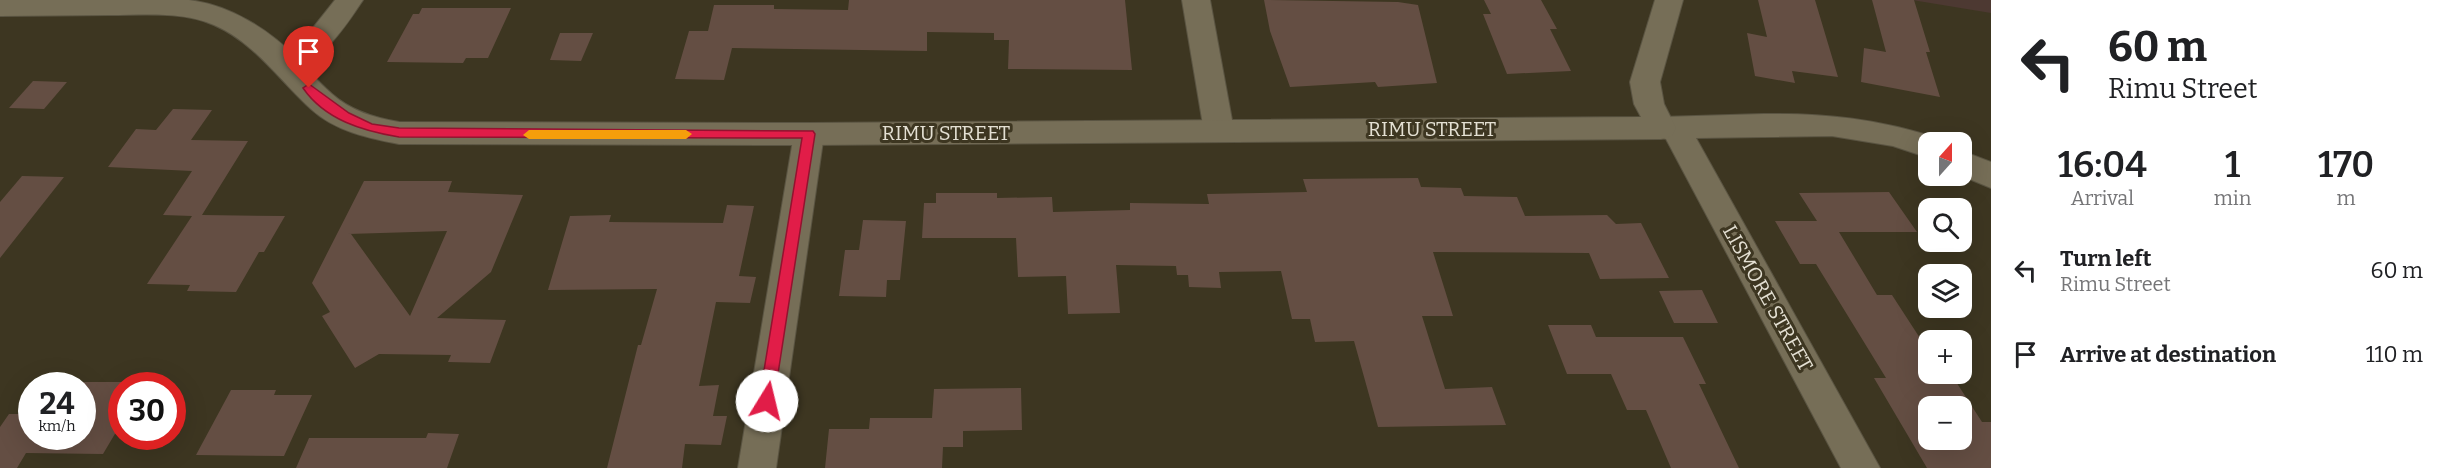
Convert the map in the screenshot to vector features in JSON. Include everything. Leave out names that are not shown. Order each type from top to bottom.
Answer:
[{"type":"street","points":[[284,62],[314,46],[349,0]]},
{"type":"street","points":[[1196,0],[1220,131]]},
{"type":"street","name":"LISMORE STREET","points":[[1669,0],[1645,82],[1649,104],[1668,128],[1861,468]]},
{"type":"street","name":"RIMU STREET","points":[[0,6],[166,6],[198,10],[225,19],[252,35],[284,62],[322,102],[345,117],[370,128],[399,133],[809,134],[1836,125],[1874,130],[1918,144]]},
{"type":"street","points":[[757,468],[809,134]]},
{"type":"street","points":[[1972,167],[1991,176]]},
{"type":"shaded area","points":[[1912,0],[1991,0],[1991,13]]},
{"type":"building","points":[[849,0],[1125,0],[1132,70],[1008,69],[1009,40],[994,40],[994,33],[927,32],[927,51],[732,48],[724,80],[675,79],[689,31],[708,31],[714,5],[774,5],[774,9],[848,10]]},
{"type":"building","points":[[1264,0],[1398,2],[1418,5],[1437,83],[1378,87],[1375,82],[1290,87],[1270,31]]},
{"type":"building","points":[[1484,0],[1541,0],[1557,29],[1550,29],[1571,71],[1507,74],[1483,14],[1491,14]]},
{"type":"building","points":[[1758,0],[1815,0],[1838,77],[1792,71],[1795,83],[1755,76],[1747,33],[1767,37]]},
{"type":"building","points":[[1872,0],[1914,0],[1930,52],[1926,52],[1940,97],[1861,82],[1864,48],[1886,52]]},
{"type":"building","points":[[422,8],[511,8],[488,58],[466,58],[463,63],[387,62],[413,14],[419,14]]},
{"type":"building","points":[[560,33],[593,33],[581,61],[550,60]]},
{"type":"building","points":[[33,81],[67,82],[44,109],[9,108]]},
{"type":"building","points":[[173,109],[212,110],[191,140],[248,141],[202,215],[285,216],[264,252],[259,252],[236,292],[187,291],[190,285],[147,284],[192,216],[163,215],[192,171],[108,167],[136,129],[156,130]]},
{"type":"building","points":[[22,176],[64,177],[0,258],[0,202]]},
{"type":"building","points":[[1418,178],[1421,187],[1461,188],[1464,196],[1517,197],[1525,216],[1607,215],[1616,224],[1641,223],[1669,278],[1600,279],[1589,253],[1433,252],[1453,316],[1422,316],[1445,389],[1492,387],[1506,425],[1378,427],[1354,341],[1315,342],[1310,319],[1292,319],[1281,271],[1219,272],[1221,288],[1189,287],[1188,275],[1177,275],[1176,266],[1116,265],[1120,313],[1068,314],[1066,276],[1018,277],[1016,238],[922,238],[924,203],[936,203],[936,193],[997,193],[997,198],[1052,197],[1053,212],[1130,210],[1130,203],[1209,204],[1207,194],[1307,192],[1303,179]]},
{"type":"building","points":[[364,181],[452,181],[448,192],[523,195],[491,272],[437,318],[506,320],[490,363],[448,362],[451,355],[379,354],[355,368],[322,316],[330,312],[312,283]],"holes":[[[447,231],[410,316],[351,234],[348,234]]]},
{"type":"building","points":[[1889,192],[1917,232],[1839,232],[1877,295],[1892,295],[1918,335],[1918,384],[1957,384],[1965,396],[1918,396],[1918,450],[1972,450],[1972,407],[1982,422],[1991,422],[1991,468],[1927,468],[1874,378],[1886,378],[1816,264],[1800,264],[1775,221],[1817,221],[1799,193]]},
{"type":"building","points":[[727,205],[754,206],[739,276],[756,277],[750,303],[716,302],[699,386],[719,385],[713,416],[727,416],[721,445],[685,444],[682,468],[607,468],[638,345],[641,345],[657,289],[548,290],[570,216],[611,215],[609,222],[723,223]]},
{"type":"building","points":[[863,220],[906,221],[900,280],[887,280],[886,297],[839,296],[845,250],[859,250]]},
{"type":"building","points":[[1702,290],[1718,323],[1674,323],[1659,291]]},
{"type":"building","points":[[1548,325],[1591,325],[1596,337],[1683,337],[1706,384],[1699,384],[1739,468],[1671,468],[1646,410],[1627,410],[1611,374],[1567,374]]},
{"type":"building","points":[[96,382],[108,382],[108,446],[103,454],[26,453],[17,468],[0,468],[0,427],[9,414],[18,414],[18,450],[96,450]]},
{"type":"building","points":[[1021,388],[1022,430],[963,431],[963,447],[943,447],[942,468],[825,468],[829,429],[869,429],[870,418],[932,418],[934,389]]},
{"type":"building","points":[[231,390],[276,390],[274,395],[312,395],[284,456],[196,455]]},
{"type":"building","points":[[428,433],[459,434],[447,468],[296,468],[309,438],[426,438]]},
{"type":"slow traffic","points":[[529,135],[686,134]]},
{"type":"route","points":[[309,88],[322,102],[345,117],[370,128],[399,133],[432,135],[809,134],[767,401]]}]
